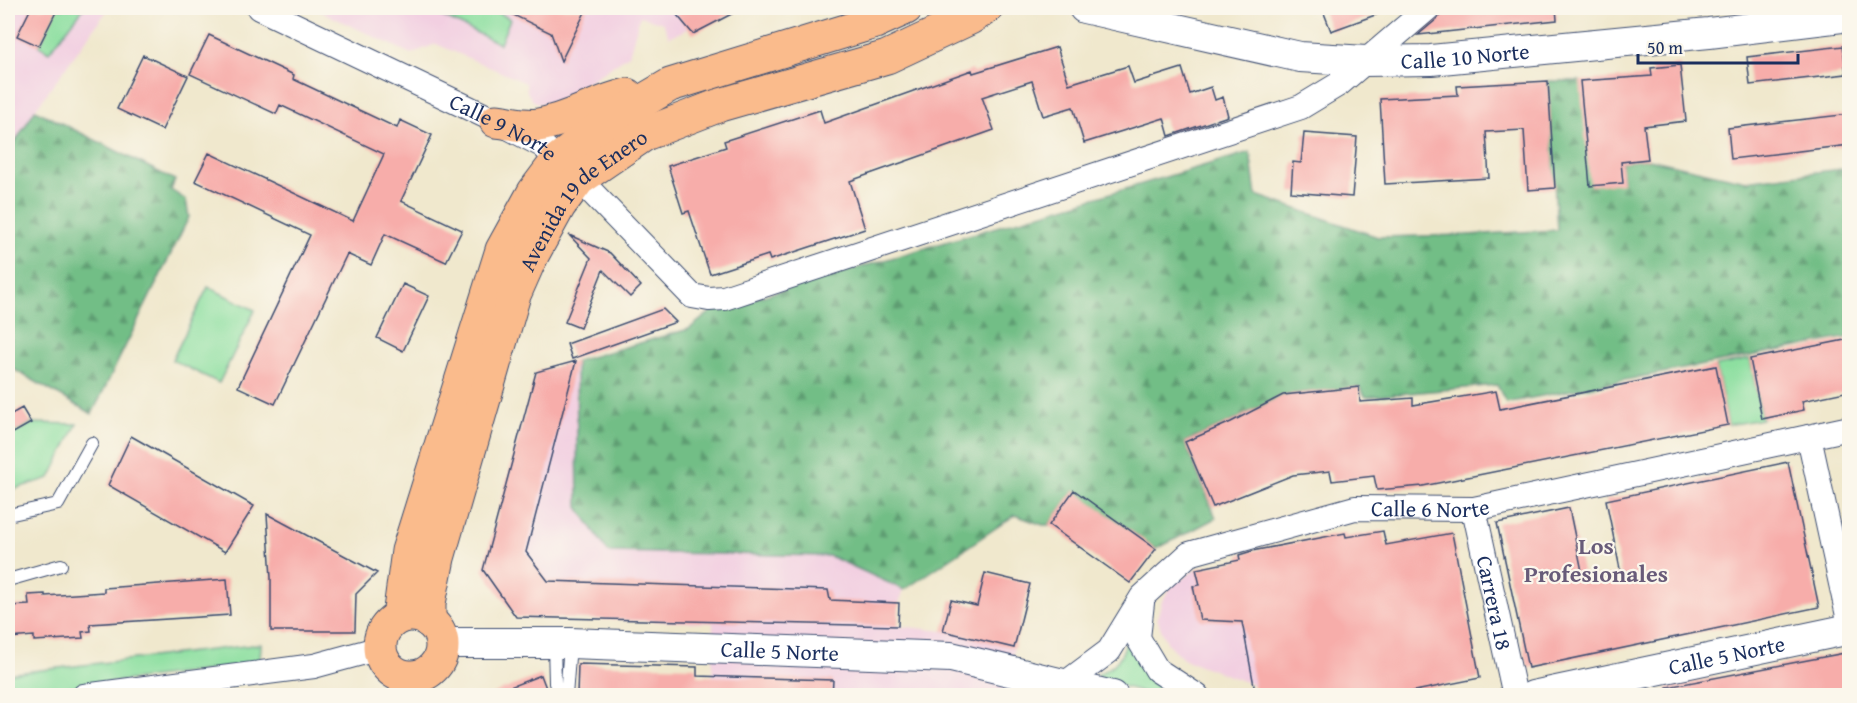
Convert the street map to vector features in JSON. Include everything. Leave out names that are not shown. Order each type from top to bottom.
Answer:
[{"type":"main road","name":"Avenida 19 de Enero","points":[[569,170],[607,122],[670,85],[875,22],[906,8]]},
{"type":"main road","name":"Avenida 19 de Enero","points":[[418,660],[408,551],[502,250],[534,192],[569,170],[645,134],[720,105],[887,57],[970,18],[986,8]]},
{"type":"main road","points":[[496,121],[536,125],[569,116],[615,98],[670,85]]},
{"type":"main road","points":[[380,648],[386,664],[418,660]]},
{"type":"street","name":"Calle 9 Norte","points":[[259,8],[542,145],[692,296],[709,300],[735,295],[1301,106],[1339,84],[1366,61]]},
{"type":"street","name":"Calle 10 Norte","points":[[1084,8],[1299,57],[1366,61],[1431,60],[1710,33],[1850,16]]},
{"type":"street","points":[[1366,61],[1428,8]]},
{"type":"street","name":"Calle 6 Norte","points":[[1066,683],[1109,651],[1142,597],[1189,554],[1355,508],[1474,509],[1850,428]]},
{"type":"street","points":[[1809,437],[1850,627]]},
{"type":"street","name":"Carrera 18","points":[[1474,509],[1515,696]]},
{"type":"street","points":[[1142,597],[1138,638],[1157,670],[1197,696]]},
{"type":"street","name":"Calle 5 Norte","points":[[1533,696],[1850,627]]},
{"type":"street","name":"Calle 5 Norte","points":[[418,660],[562,643],[951,657],[1113,696]]},
{"type":"street","points":[[84,696],[177,690],[314,666],[380,648]]},
{"type":"lane","points":[[8,515],[58,504],[92,443]]},
{"type":"lane","points":[[8,579],[61,565]]},
{"type":"lane","points":[[560,696],[555,683],[562,643]]},
{"type":"lane","points":[[562,643],[566,696]]},
{"type":"shaded area","points":[[8,8],[109,8],[35,110],[14,144],[8,144]]},
{"type":"shaded area","points":[[313,8],[685,8],[677,15],[688,29],[669,37],[663,23],[640,16],[629,55],[558,102],[539,104],[532,100],[527,92],[526,83],[436,44],[411,54]]},
{"type":"shaded area","points":[[576,361],[578,507],[608,552],[830,556],[904,590],[899,603],[898,626],[943,631],[1014,648],[1005,695],[723,695],[712,677],[713,623],[516,617],[483,570],[536,372]]},
{"type":"shaded area","points":[[1196,569],[1243,623],[1254,685],[1183,659],[1168,644],[1162,632],[1157,618],[1162,601],[1171,587]]},
{"type":"green space","points":[[57,8],[84,8],[49,52],[39,46]]},
{"type":"green space","points":[[425,8],[493,8],[510,19],[500,44]]},
{"type":"green space","points":[[1548,81],[1580,81],[1623,182],[1621,162],[1648,159],[1746,181],[1849,168],[1849,337],[1506,403],[1497,385],[1366,397],[1359,387],[1283,395],[1231,422],[1185,442],[1216,518],[1156,549],[1074,491],[1049,525],[1015,515],[904,590],[830,556],[608,552],[578,507],[576,361],[689,329],[712,311],[1250,152],[1256,195],[1378,237],[1557,230]]},
{"type":"green space","points":[[35,110],[175,180],[171,190],[186,200],[189,217],[92,414],[8,366],[8,144],[14,144]]},
{"type":"green space","points":[[208,287],[255,310],[219,383],[172,360]]},
{"type":"green space","points":[[1750,359],[1762,419],[1728,425],[1716,366]]},
{"type":"green space","points":[[31,423],[77,424],[50,478],[8,491],[8,436]]},
{"type":"green space","points":[[1126,643],[1148,677],[1177,695],[1153,695],[1098,679],[1098,674],[1119,659]]},
{"type":"green space","points":[[261,644],[260,660],[252,665],[8,695],[8,674]]},
{"type":"building","points":[[31,8],[58,8],[39,46],[17,36]]},
{"type":"building","points":[[499,8],[587,8],[561,61],[551,33]]},
{"type":"building","points":[[685,8],[743,8],[693,34],[677,15]]},
{"type":"building","points":[[1322,8],[1388,8],[1389,10],[1331,31]]},
{"type":"building","points":[[1446,8],[1556,8],[1557,20],[1418,35]]},
{"type":"building","points":[[209,35],[294,75],[293,79],[397,128],[400,120],[432,135],[401,201],[462,230],[446,262],[385,234],[371,265],[347,254],[275,404],[238,387],[310,235],[195,181],[209,153],[353,221],[384,154],[280,105],[276,114],[190,74]]},
{"type":"building","points":[[1843,46],[1846,74],[1750,85],[1747,57]]},
{"type":"building","points":[[1057,47],[1069,84],[1128,66],[1134,83],[1182,68],[1190,94],[1211,87],[1215,100],[1223,97],[1228,116],[1169,136],[1164,118],[1084,143],[1073,107],[1043,116],[1032,81],[982,97],[994,130],[850,181],[865,229],[770,260],[768,255],[710,274],[689,211],[683,213],[668,166],[726,147],[724,141],[820,110],[824,123],[972,70],[973,73]]},
{"type":"building","points":[[143,55],[188,76],[162,130],[117,109]]},
{"type":"building","points":[[1680,65],[1686,121],[1644,126],[1648,159],[1621,162],[1623,183],[1590,186],[1580,81],[1652,76],[1651,68]]},
{"type":"building","points":[[1548,81],[1555,188],[1528,190],[1524,130],[1486,132],[1489,178],[1385,184],[1380,99],[1458,95],[1457,86]]},
{"type":"building","points":[[1850,114],[1850,145],[1731,159],[1728,128]]},
{"type":"building","points":[[1304,133],[1357,137],[1352,197],[1291,192],[1293,162],[1301,163]]},
{"type":"building","points":[[569,235],[610,253],[641,286],[630,297],[603,270],[580,328],[565,322],[591,258]]},
{"type":"building","points":[[403,284],[429,296],[403,351],[377,338]]},
{"type":"building","points":[[663,309],[676,322],[572,359],[567,344]]},
{"type":"building","points":[[1850,339],[1850,391],[1802,401],[1804,410],[1762,419],[1750,359]]},
{"type":"building","points":[[576,361],[526,552],[548,581],[828,590],[830,600],[899,603],[898,626],[516,617],[483,570],[536,372]]},
{"type":"building","points":[[1716,366],[1728,425],[1423,486],[1377,490],[1374,476],[1332,481],[1330,471],[1293,475],[1213,507],[1185,442],[1231,422],[1283,395],[1359,387],[1360,402],[1413,398],[1413,405],[1496,391],[1500,409]]},
{"type":"building","points":[[22,408],[31,423],[8,436],[8,416]]},
{"type":"building","points":[[131,436],[254,506],[225,552],[108,485]]},
{"type":"building","points":[[1788,462],[1819,607],[1528,668],[1497,523],[1569,508],[1584,581],[1621,574],[1606,500]]},
{"type":"building","points":[[1074,490],[1156,549],[1130,583],[1049,525]]},
{"type":"building","points":[[267,514],[377,573],[356,594],[355,631],[271,631],[271,578]]},
{"type":"building","points":[[1383,531],[1386,545],[1452,533],[1480,678],[1390,696],[1256,696],[1242,622],[1200,620],[1193,586],[1200,585],[1196,569],[1240,560],[1239,555],[1252,551],[1345,533],[1346,537]]},
{"type":"building","points":[[985,573],[1030,584],[1014,648],[943,631],[951,600],[977,606]]},
{"type":"building","points":[[227,579],[230,615],[90,624],[91,631],[82,632],[83,638],[34,641],[34,636],[8,638],[8,606],[29,605],[28,595],[104,592],[104,588]]},
{"type":"building","points":[[1850,652],[1850,696],[1667,696],[1667,687]]},
{"type":"building","points":[[578,664],[697,667],[697,676],[833,680],[832,696],[577,696]]},
{"type":"building","points":[[541,675],[549,696],[492,696],[492,694]]},
{"type":"district","name":"Los Profesionales","points":[[1596,559]]}]
